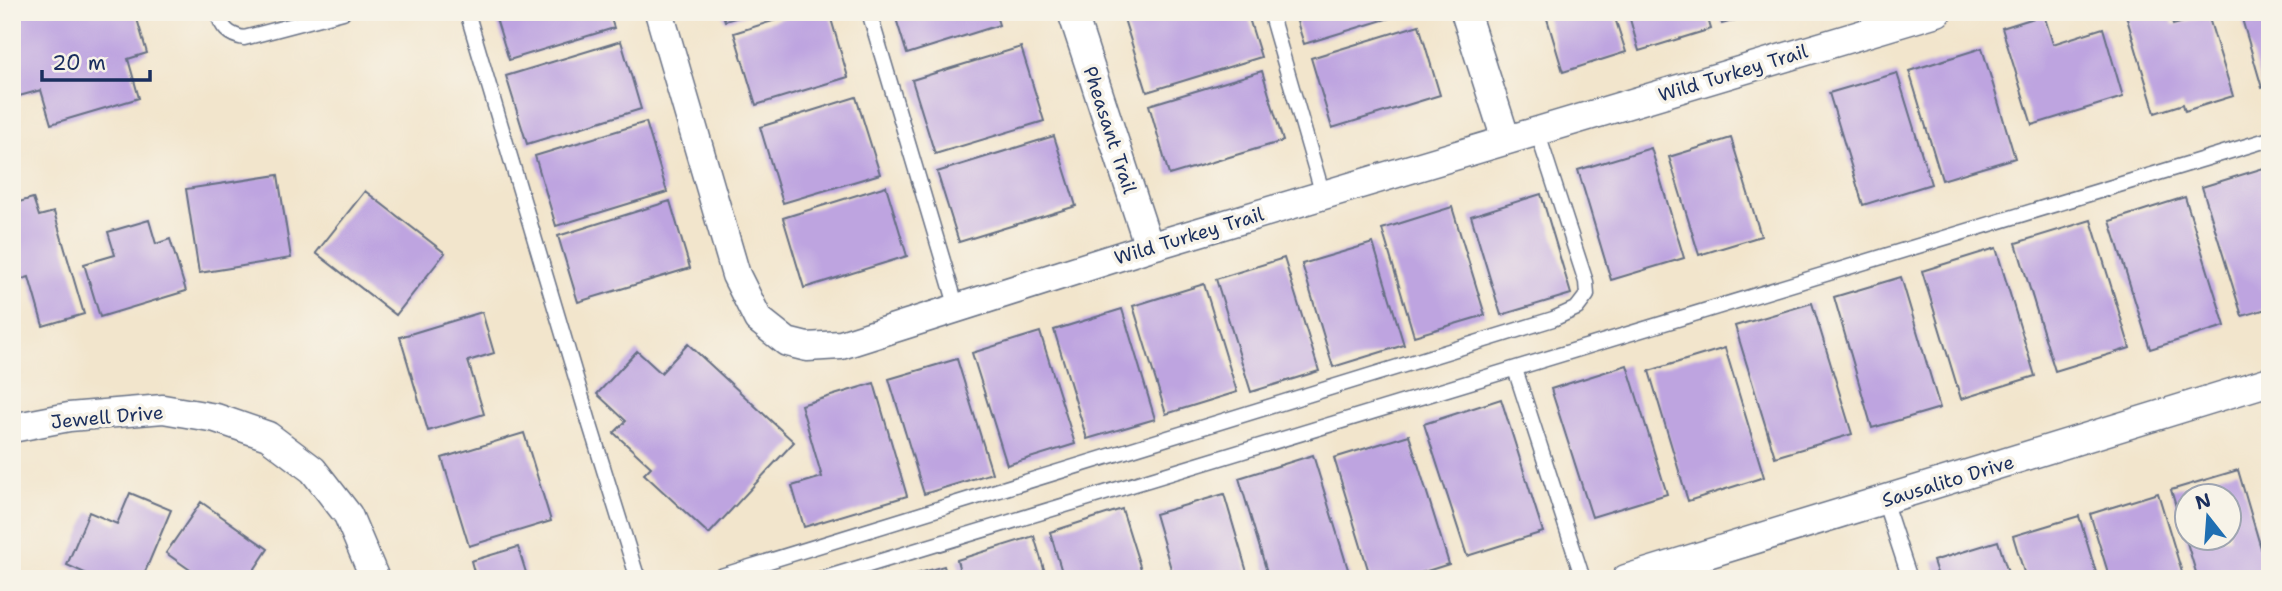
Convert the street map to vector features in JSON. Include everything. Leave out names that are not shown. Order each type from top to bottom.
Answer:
[{"type":"street","name":"Wild Turkey Trail","points":[[659,12],[736,275],[758,319],[787,342],[807,347],[841,345],[1149,247],[1937,12]]},
{"type":"street","name":"Pheasant Trail","points":[[1072,12],[1149,247]]},
{"type":"street","points":[[1465,12],[1506,140]]},
{"type":"street","name":"Sausalito Drive","points":[[1626,579],[2270,381]]},
{"type":"street","name":"Jewell Drive","points":[[12,428],[69,417],[163,409],[216,418],[268,436],[313,470],[348,515],[375,579]]},
{"type":"lane","points":[[217,12],[220,23],[231,36],[244,38],[342,12]]},
{"type":"lane","points":[[467,12],[590,425],[640,579]]},
{"type":"lane","points":[[869,12],[957,308]]},
{"type":"lane","points":[[1270,12],[1323,195]]},
{"type":"lane","points":[[711,579],[1539,323],[1577,308],[1587,295],[1586,282],[1536,131]]},
{"type":"lane","points":[[822,579],[2270,139]]},
{"type":"lane","points":[[1516,369],[1583,579]]},
{"type":"lane","points":[[1884,500],[1910,579]]},
{"type":"building","points":[[12,12],[135,12],[147,53],[128,59],[139,98],[51,124],[41,90],[12,98]]},
{"type":"building","points":[[494,12],[609,12],[614,28],[509,60]]},
{"type":"building","points":[[722,12],[752,12],[752,13],[725,21]]},
{"type":"building","points":[[802,12],[829,12],[848,77],[756,105],[734,33]]},
{"type":"building","points":[[894,12],[995,12],[999,25],[907,54]]},
{"type":"building","points":[[1145,12],[1247,12],[1261,57],[1147,92],[1124,19]]},
{"type":"building","points":[[1294,12],[1406,12],[1406,13],[1304,44]]},
{"type":"building","points":[[1545,12],[1613,12],[1626,52],[1563,72]]},
{"type":"building","points":[[1628,12],[1706,12],[1711,29],[1639,51]]},
{"type":"building","points":[[1718,12],[1759,12],[1759,13],[1722,24]]},
{"type":"building","points":[[2125,12],[2169,12],[2173,25],[2208,15],[2233,96],[2185,111],[2183,104],[2155,113]]},
{"type":"building","points":[[2240,12],[2270,12],[2270,85],[2262,88]]},
{"type":"building","points":[[2044,15],[2053,44],[2103,28],[2123,97],[2032,125],[2002,28]]},
{"type":"building","points":[[1419,25],[1440,95],[1332,128],[1311,58]]},
{"type":"building","points":[[621,41],[641,109],[527,144],[506,76]]},
{"type":"building","points":[[1021,47],[1044,121],[935,154],[912,80]]},
{"type":"building","points":[[1982,48],[2015,158],[1942,180],[1909,71]]},
{"type":"building","points":[[1262,71],[1283,141],[1169,175],[1149,105]]},
{"type":"building","points":[[1897,73],[1931,184],[1863,205],[1829,93]]},
{"type":"building","points":[[856,97],[880,174],[783,203],[760,127]]},
{"type":"building","points":[[646,122],[667,192],[556,226],[535,156]]},
{"type":"building","points":[[1054,136],[1076,206],[959,242],[937,172]]},
{"type":"building","points":[[1731,138],[1761,236],[1699,255],[1669,157]]},
{"type":"building","points":[[1651,148],[1684,258],[1611,280],[1578,170]]},
{"type":"building","points":[[2270,166],[2270,308],[2242,316],[2202,187]]},
{"type":"building","points":[[278,175],[291,258],[199,273],[186,189]]},
{"type":"building","points":[[886,186],[907,256],[804,288],[783,218]]},
{"type":"building","points":[[365,191],[445,253],[396,315],[316,253]]},
{"type":"building","points":[[1541,194],[1571,294],[1501,315],[1471,216]]},
{"type":"building","points":[[2185,197],[2225,326],[2150,349],[2110,221]]},
{"type":"building","points":[[33,198],[39,216],[54,212],[84,314],[43,326],[29,277],[12,282],[12,204]]},
{"type":"building","points":[[670,201],[690,268],[578,302],[558,236]]},
{"type":"building","points":[[1452,207],[1485,315],[1414,336],[1382,229]]},
{"type":"building","points":[[149,220],[156,244],[170,239],[186,291],[100,317],[84,264],[115,255],[108,232]]},
{"type":"building","points":[[2091,220],[2130,348],[2055,371],[2016,243]]},
{"type":"building","points":[[1373,243],[1404,345],[1333,367],[1302,264]]},
{"type":"building","points":[[1996,248],[2035,376],[1961,399],[1922,271]]},
{"type":"building","points":[[1284,258],[1319,371],[1251,392],[1216,279]]},
{"type":"building","points":[[1901,277],[1940,408],[1872,428],[1834,297]]},
{"type":"building","points":[[1204,284],[1237,392],[1166,414],[1133,306]]},
{"type":"building","points":[[1812,303],[1852,434],[1775,457],[1735,326]]},
{"type":"building","points":[[1122,309],[1155,419],[1087,439],[1054,330]]},
{"type":"building","points":[[482,312],[494,353],[468,361],[484,414],[428,431],[400,337]]},
{"type":"building","points":[[1040,332],[1075,444],[1007,465],[972,353]]},
{"type":"building","points":[[688,344],[794,442],[709,534],[644,474],[651,467],[614,433],[626,421],[597,394],[637,351],[661,373]]},
{"type":"building","points":[[1725,348],[1764,477],[1688,501],[1649,371]]},
{"type":"building","points":[[957,359],[992,473],[924,494],[889,379]]},
{"type":"building","points":[[1627,365],[1667,494],[1592,517],[1551,389]]},
{"type":"building","points":[[874,383],[907,496],[804,527],[792,486],[822,477],[801,405]]},
{"type":"building","points":[[1501,399],[1543,532],[1467,556],[1424,424]]},
{"type":"building","points":[[524,433],[551,521],[469,546],[442,458]]},
{"type":"building","points":[[1409,435],[1449,564],[1402,579],[1371,579],[1334,458]]},
{"type":"building","points":[[1313,455],[1351,579],[1269,579],[1239,478]]},
{"type":"building","points":[[2238,470],[2242,482],[2198,482]]},
{"type":"building","points":[[2244,490],[2270,579],[2198,579],[2190,552],[2244,552]]},
{"type":"building","points":[[130,493],[171,510],[142,579],[98,579],[67,565],[89,512],[117,524]]},
{"type":"building","points":[[2158,493],[2184,579],[2110,579],[2090,514]]},
{"type":"building","points":[[1224,494],[1249,579],[1174,579],[1155,514]]},
{"type":"building","points":[[201,502],[268,549],[248,579],[203,579],[166,553]]},
{"type":"building","points":[[1122,509],[1144,579],[1064,579],[1050,532]]},
{"type":"building","points":[[2079,516],[2098,579],[2026,579],[2013,536]]},
{"type":"building","points":[[1034,536],[1047,579],[962,579],[957,560]]},
{"type":"building","points":[[1998,541],[2010,579],[1939,579],[1933,561]]},
{"type":"building","points":[[518,547],[528,579],[476,579],[471,561]]},
{"type":"building","points":[[944,566],[948,579],[902,578]]}]
